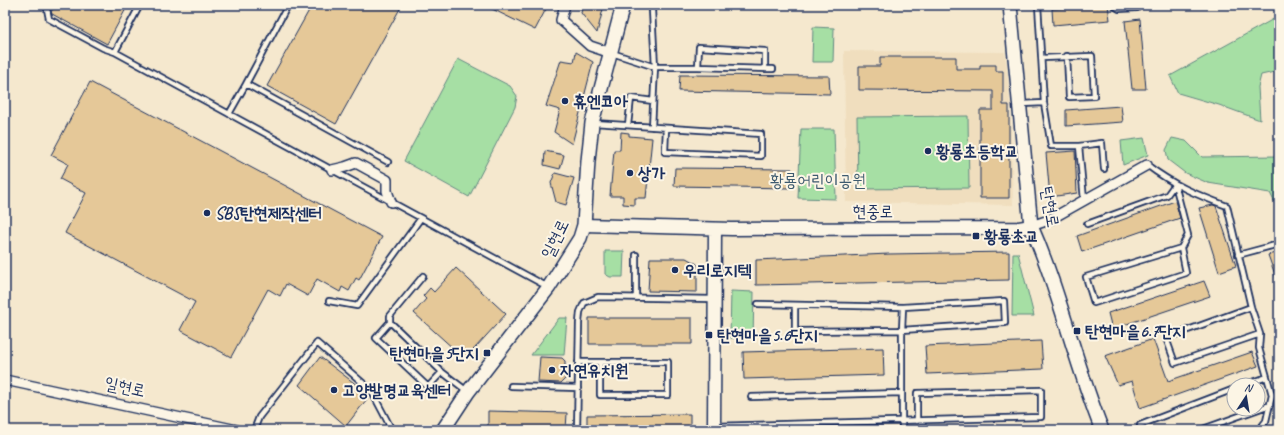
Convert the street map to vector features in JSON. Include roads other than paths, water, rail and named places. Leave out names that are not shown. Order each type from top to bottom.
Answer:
[{"type":"main road","name":"일현로","points":[[443,430],[468,392],[550,287],[580,238],[584,225],[592,123],[623,5]]},
{"type":"main road","name":"탄현로","points":[[1010,5],[1032,226],[1040,244],[1092,404],[1102,430]]},
{"type":"street","points":[[565,5],[561,20],[590,46],[611,53]]},
{"type":"street","points":[[332,170],[356,163],[387,180],[387,191],[392,202]]},
{"type":"street","points":[[1032,226],[1049,220],[1147,165]]},
{"type":"street","name":"현중로","points":[[584,225],[715,229],[1019,228],[1032,226]]},
{"type":"street","points":[[714,428],[715,229]]},
{"type":"street","name":"일현로","points":[[5,380],[237,430]]},
{"type":"lane","points":[[49,5],[47,9],[49,19],[103,48],[115,52],[550,287]]},
{"type":"lane","points":[[115,52],[140,5]]},
{"type":"lane","points":[[229,114],[288,5]]},
{"type":"lane","points":[[652,127],[654,67],[652,10],[654,5]]},
{"type":"lane","points":[[1038,5],[1044,102],[1051,146],[1079,146],[1102,143],[1104,169]]},
{"type":"lane","points":[[1113,5],[1119,9],[1137,8]]},
{"type":"lane","points":[[698,67],[699,47],[765,51],[765,69]]},
{"type":"lane","points":[[611,53],[654,67],[773,69]]},
{"type":"lane","points":[[1042,58],[1067,56],[1092,56],[1094,96],[1069,97],[1067,56]]},
{"type":"lane","points":[[246,84],[388,162]]},
{"type":"lane","points":[[628,125],[632,98],[653,101]]},
{"type":"lane","points":[[1020,104],[1044,102]]},
{"type":"lane","points":[[592,123],[761,134],[761,156],[665,152],[666,128]]},
{"type":"lane","points":[[1079,146],[1084,200]]},
{"type":"lane","points":[[1147,165],[1188,191],[1227,206],[1250,307],[1260,334],[1259,348],[1272,395],[1266,420],[1259,430]]},
{"type":"lane","points":[[1087,224],[1166,195],[1175,184]]},
{"type":"lane","points":[[1175,184],[1188,235],[1181,248],[1186,273],[1094,303],[1086,277],[1181,248]]},
{"type":"lane","points":[[329,301],[357,306],[421,218]]},
{"type":"lane","points":[[1238,255],[1279,244]]},
{"type":"lane","points":[[636,255],[636,298]]},
{"type":"lane","points":[[423,276],[390,316],[390,322],[376,338],[428,387],[442,372]]},
{"type":"lane","points":[[577,430],[579,323],[580,312],[584,303],[598,297],[714,299]]},
{"type":"lane","points":[[758,304],[903,307],[1004,301],[1005,323],[902,330],[795,331],[795,305]]},
{"type":"lane","points":[[902,430],[903,307]]},
{"type":"lane","points":[[1250,307],[1166,338],[1175,363],[1260,334]]},
{"type":"lane","points":[[390,322],[442,372],[468,392]]},
{"type":"lane","points":[[254,430],[259,418],[317,343],[371,390],[392,430]]},
{"type":"lane","points":[[578,362],[600,362],[668,362],[668,394],[600,395],[600,362]]},
{"type":"lane","points":[[511,386],[578,388]]},
{"type":"lane","points":[[714,428],[763,427],[902,421],[917,421],[1042,416],[1041,390],[917,393],[917,421]]},
{"type":"lane","points":[[1141,430],[1140,425],[1226,392]]},
{"type":"lane","points":[[751,397],[902,393]]},
{"type":"lane","points":[[1200,430],[1270,405]]},
{"type":"place","name":"휴엔코아","points":[[565,101]]},
{"type":"place","name":"황룡초등학교","points":[[928,151]]},
{"type":"place","name":"상가","points":[[630,173]]},
{"type":"place","name":"SBS탄현제작센터","points":[[207,213]]},
{"type":"place","name":"황룡초교","points":[[976,236]]},
{"type":"place","name":"우리로지텍","points":[[675,270]]},
{"type":"place","name":"탄현마을6.7단지","points":[[1077,331]]},
{"type":"place","name":"탄현마을5.6단지","points":[[709,335]]},
{"type":"place","name":"탄현마을5단지","points":[[487,353]]},
{"type":"place","name":"자연유치원","points":[[552,370]]},
{"type":"place","name":"고양발명교육센터","points":[[334,390]]},
{"type":"park label","name":"황룡어린이공원","points":[[818,180]]}]
